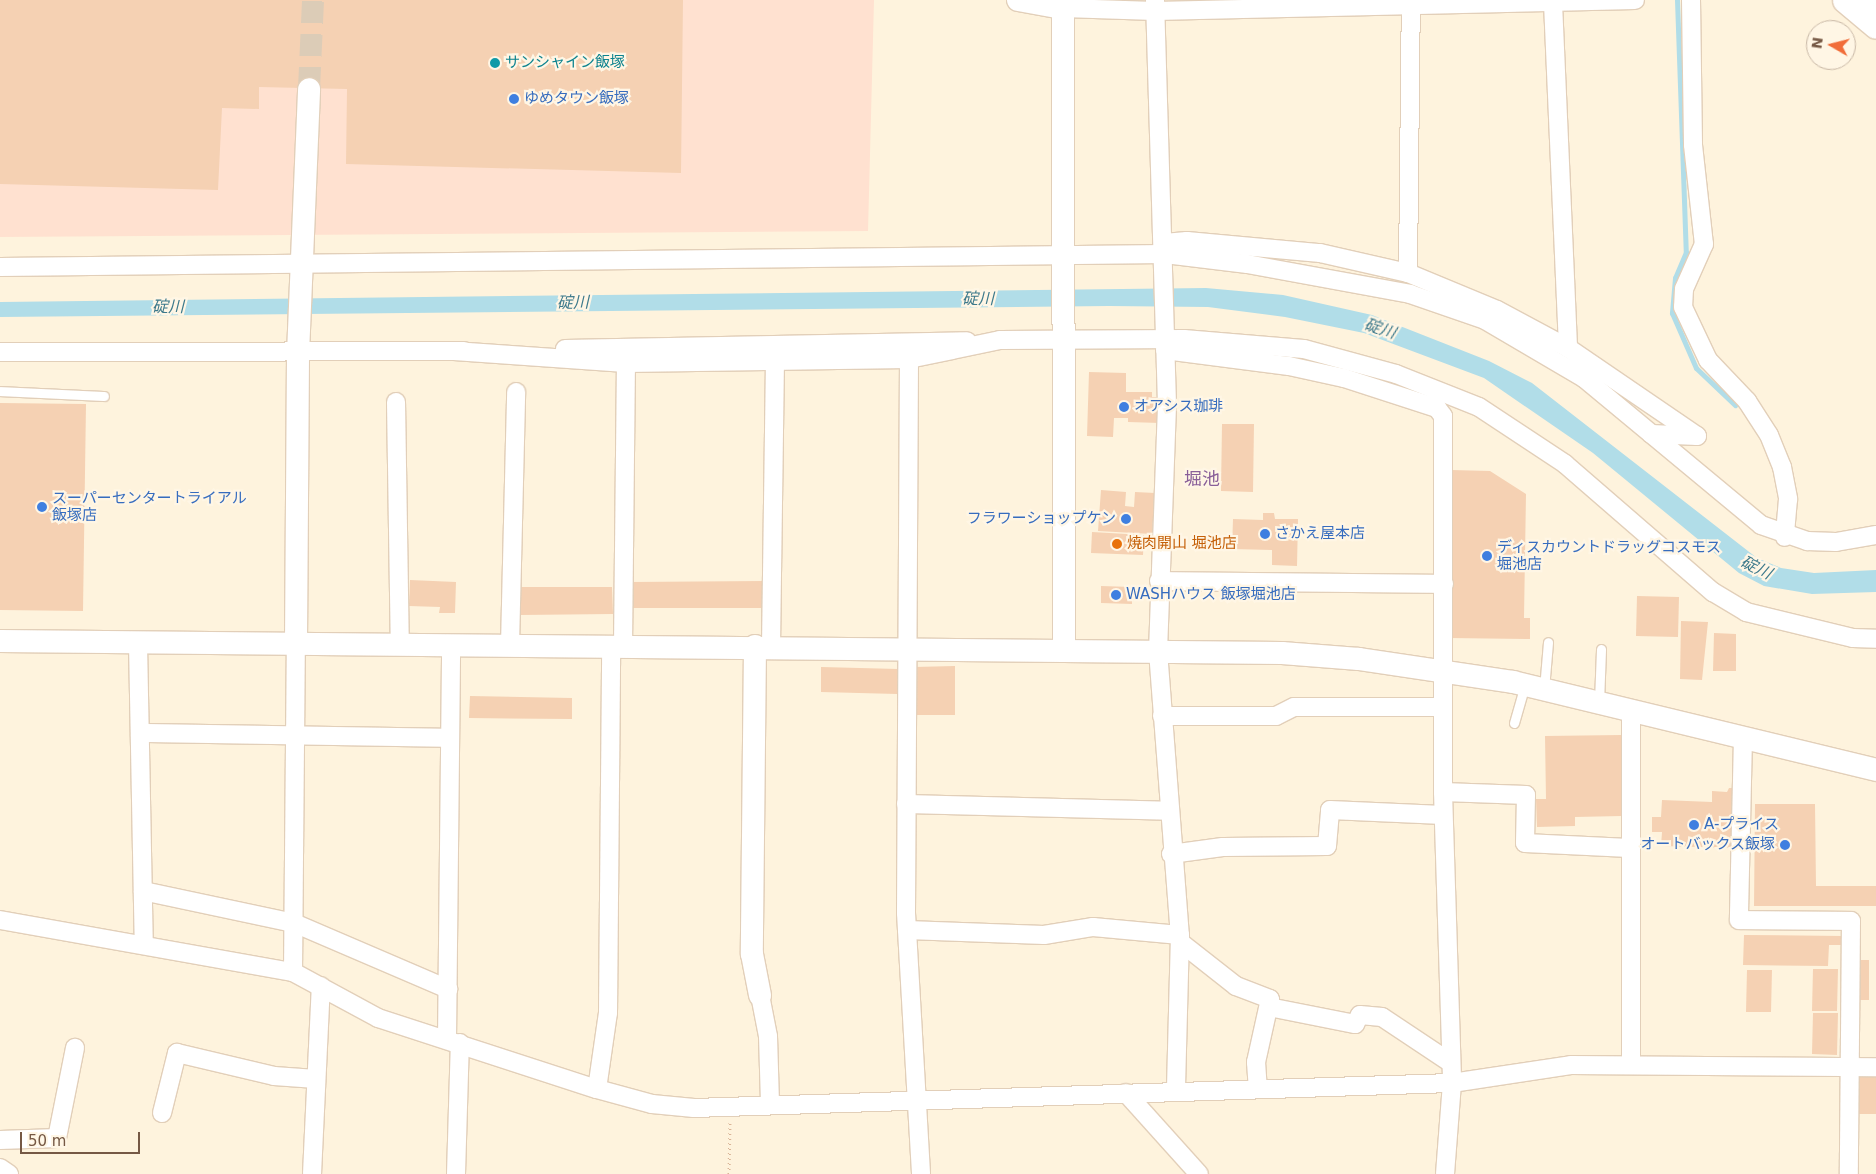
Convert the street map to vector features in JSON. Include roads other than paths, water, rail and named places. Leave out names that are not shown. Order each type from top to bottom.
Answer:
[{"type":"main road","points":[[1859,4],[1876,26]]},
{"type":"street","points":[[1018,0],[1063,4],[1155,5],[1553,3],[1635,0]]},
{"type":"street","points":[[1691,0],[1693,145],[1704,244],[1684,289],[1683,307],[1708,360],[1747,401],[1769,434],[1782,467],[1788,499],[1785,537]]},
{"type":"street","points":[[1408,273],[1411,3]]},
{"type":"street","points":[[1553,3],[1568,348]]},
{"type":"street","points":[[1063,4],[1064,649]]},
{"type":"street","points":[[1155,5],[1164,253],[1166,459],[1159,581],[1158,651],[1171,854],[1180,939],[1176,1091]]},
{"type":"street","points":[[293,972],[298,352],[309,89]]},
{"type":"street","points":[[1164,253],[1187,241],[1320,253],[1408,273],[1497,310],[1568,348],[1697,436],[1651,434]]},
{"type":"street","points":[[0,267],[302,267],[1063,260],[1164,253],[1333,278],[1410,294],[1485,320],[1584,378],[1761,525],[1785,537],[1836,542],[1876,535]]},
{"type":"street","points":[[0,352],[454,351],[1064,338],[1165,342],[1240,341],[1338,356],[1396,374],[1479,407],[1565,464],[1683,567],[1746,612],[1853,638],[1876,639]]},
{"type":"street","points":[[454,351],[626,363],[909,359],[1000,340]]},
{"type":"street","points":[[1165,342],[1344,378],[1437,408],[1446,424],[1442,707],[1443,815],[1449,924],[1448,1061],[1452,1083],[1445,1174]]},
{"type":"street","points":[[909,359],[906,648],[907,930],[919,1098],[921,1174]]},
{"type":"street","points":[[770,1105],[768,1036],[752,954],[775,361]]},
{"type":"street","points":[[597,1089],[608,1013],[626,363]]},
{"type":"street","points":[[510,645],[516,392]]},
{"type":"street","points":[[396,402],[400,644]]},
{"type":"street","points":[[1159,581],[1444,584]]},
{"type":"street","points":[[0,640],[138,643],[296,642],[1064,649],[1282,653],[1444,670],[1534,687],[1876,770]]},
{"type":"street","points":[[138,643],[144,944]]},
{"type":"street","points":[[451,644],[448,990],[453,1041],[456,1174]]},
{"type":"street","points":[[1162,716],[1276,716],[1294,707],[1442,707]]},
{"type":"street","points":[[1630,709],[1631,1065]]},
{"type":"street","points":[[140,733],[295,733],[450,738]]},
{"type":"street","points":[[1743,737],[1739,920],[1851,921],[1849,1174]]},
{"type":"street","points":[[1443,792],[1526,795],[1525,843],[1629,848]]},
{"type":"street","points":[[906,804],[1169,811]]},
{"type":"street","points":[[1171,854],[1223,847],[1327,846],[1330,810],[1443,815]]},
{"type":"street","points":[[143,891],[294,923],[448,990]]},
{"type":"street","points":[[0,921],[144,944],[293,972],[378,1018],[597,1089],[652,1104],[770,1105],[919,1098],[1452,1083],[1571,1065],[1876,1067]]},
{"type":"street","points":[[907,930],[1044,935],[1093,927],[1180,939],[1236,986],[1270,999],[1256,1062],[1258,1088]]},
{"type":"street","points":[[312,1174],[321,986]]},
{"type":"street","points":[[1268,1007],[1355,1024],[1360,1015],[1382,1017],[1448,1061]]},
{"type":"street","points":[[0,1140],[57,1138],[76,1048]]},
{"type":"street","points":[[162,1113],[177,1053],[274,1076],[316,1079]]},
{"type":"street","points":[[1126,1093],[1199,1174]]},
{"type":"street","points":[[0,1168],[9,1174]]},
{"type":"lane","points":[[0,391],[104,396]]},
{"type":"lane","points":[[1514,723],[1534,687],[1548,642]]},
{"type":"lane","points":[[1599,702],[1601,649]]},
{"type":"water","name":"碇川","points":[[1206,288],[1283,295],[1372,315],[1489,361],[1532,383],[1757,558],[1781,568],[1814,573],[1876,570],[1876,592],[1812,594],[1764,586],[1739,573],[1593,453],[1484,378],[1364,333],[1285,317],[1208,307],[1109,306],[0,317],[0,302]]},
{"type":"waterway","points":[[1677,0],[1686,252],[1675,278],[1672,313],[1696,368],[1735,405]]},
{"type":"tunnel","points":[[309,89],[313,0]]},
{"type":"place","name":"サンシャイン飯塚","points":[[495,63]]},
{"type":"place","name":"ゆめタウン飯塚","points":[[514,99]]},
{"type":"place","name":"オアシス珈琲","points":[[1124,407]]},
{"type":"place","name":"スーパーセンタートライアル 飯塚店","points":[[42,507]]},
{"type":"place","name":"フラワーショップケン","points":[[1126,519]]},
{"type":"place","name":"さかえ屋本店","points":[[1265,534]]},
{"type":"place","name":"焼肉開山 堀池店","points":[[1117,544]]},
{"type":"place","name":"ディスカウントドラッグコスモス 堀池店","points":[[1487,556]]},
{"type":"place","name":"WASHハウス 飯塚堀池店","points":[[1116,595]]},
{"type":"place","name":"A-プライス","points":[[1694,825]]},
{"type":"place","name":"オートバックス飯塚","points":[[1785,845]]},
{"type":"district","name":"堀池","points":[[1202,479]]}]
